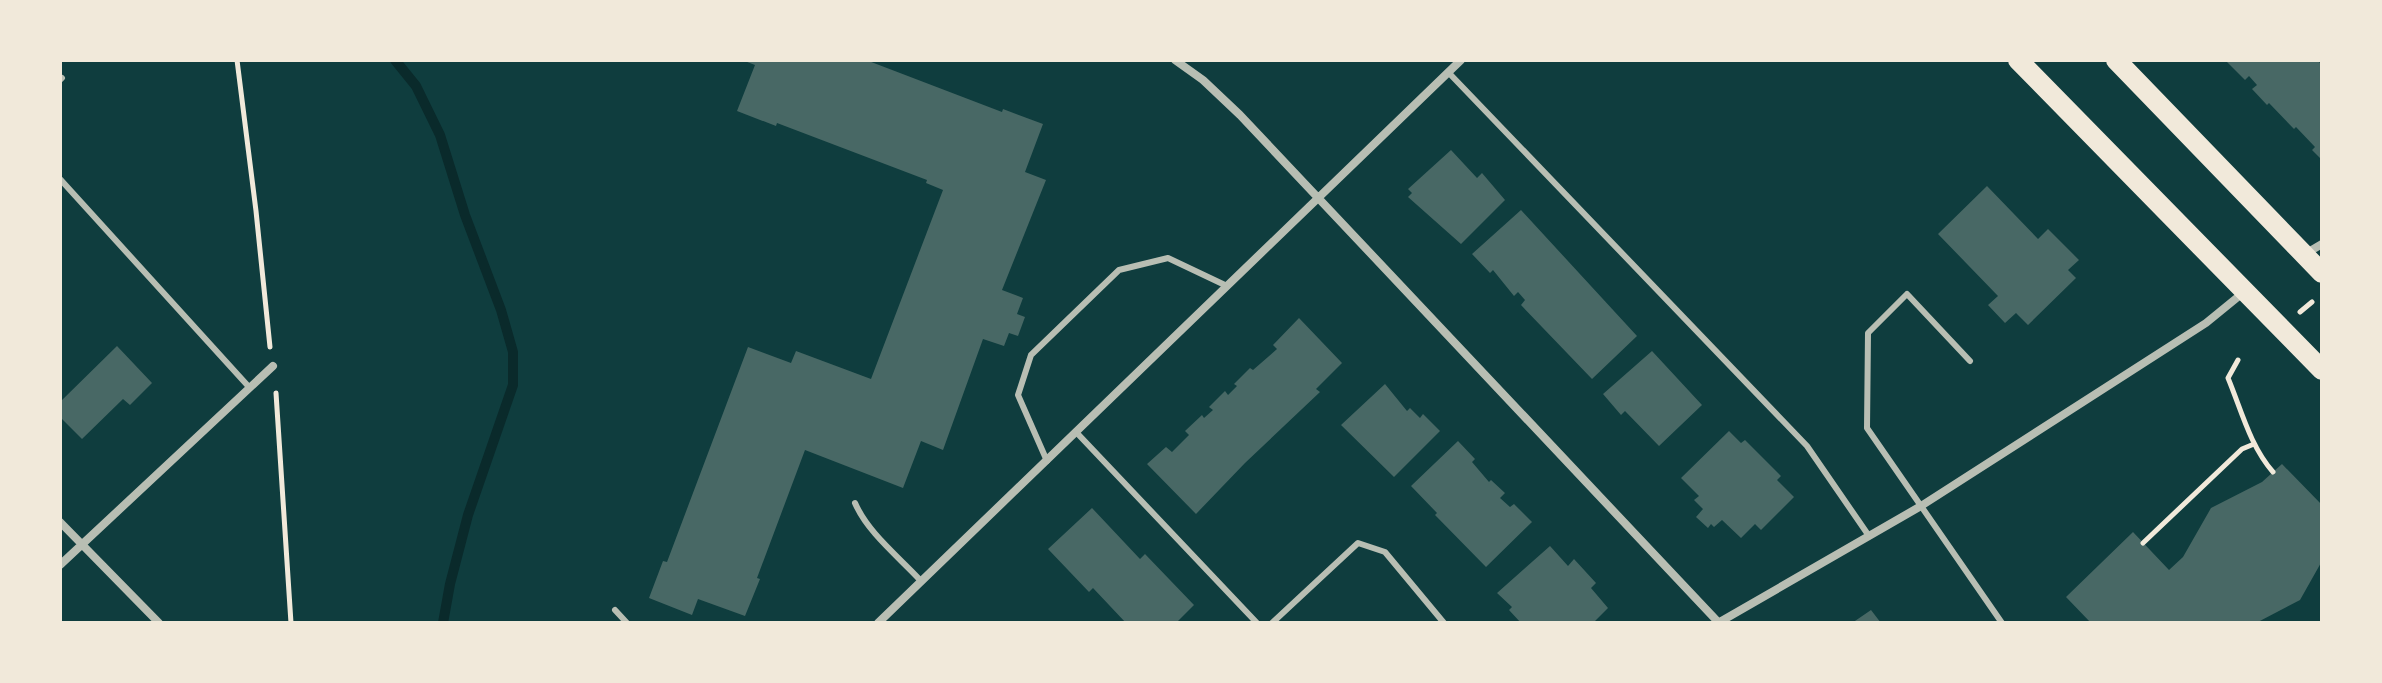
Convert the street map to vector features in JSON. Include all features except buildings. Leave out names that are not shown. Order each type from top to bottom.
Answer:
[{"type":"main road","points":[[2018,60],[2322,370]]},
{"type":"main road","points":[[2116,60],[2313,249],[2322,273]]},
{"type":"street","points":[[1175,60],[1203,80],[1240,115],[1719,623],[1921,506],[2206,323],[2244,291]]},
{"type":"street","points":[[878,623],[1461,60]]},
{"type":"street","points":[[60,565],[273,366]]},
{"type":"street","points":[[60,522],[159,623]]},
{"type":"lane","points":[[1448,72],[1807,446],[1869,536]]},
{"type":"lane","points":[[60,179],[249,387]]},
{"type":"lane","points":[[1047,461],[1018,395],[1031,355],[1119,270],[1168,258],[1227,286]]},
{"type":"lane","points":[[1970,361],[1907,294],[1868,333],[1867,428],[2002,623]]},
{"type":"lane","points":[[1076,432],[1257,623]]},
{"type":"lane","points":[[855,503],[876,534],[921,581]]},
{"type":"lane","points":[[1272,623],[1358,543],[1385,552],[1444,623]]},
{"type":"lane","points":[[615,610],[627,623]]},
{"type":"path","points":[[237,60],[278,411],[291,623]]},
{"type":"path","points":[[2238,360],[2228,378],[2254,444],[2273,472]]},
{"type":"path","points":[[2143,543],[2242,449],[2254,444]]},
{"type":"waterway","points":[[395,60],[416,86],[440,135],[513,352],[513,385],[468,515],[443,623]]}]
